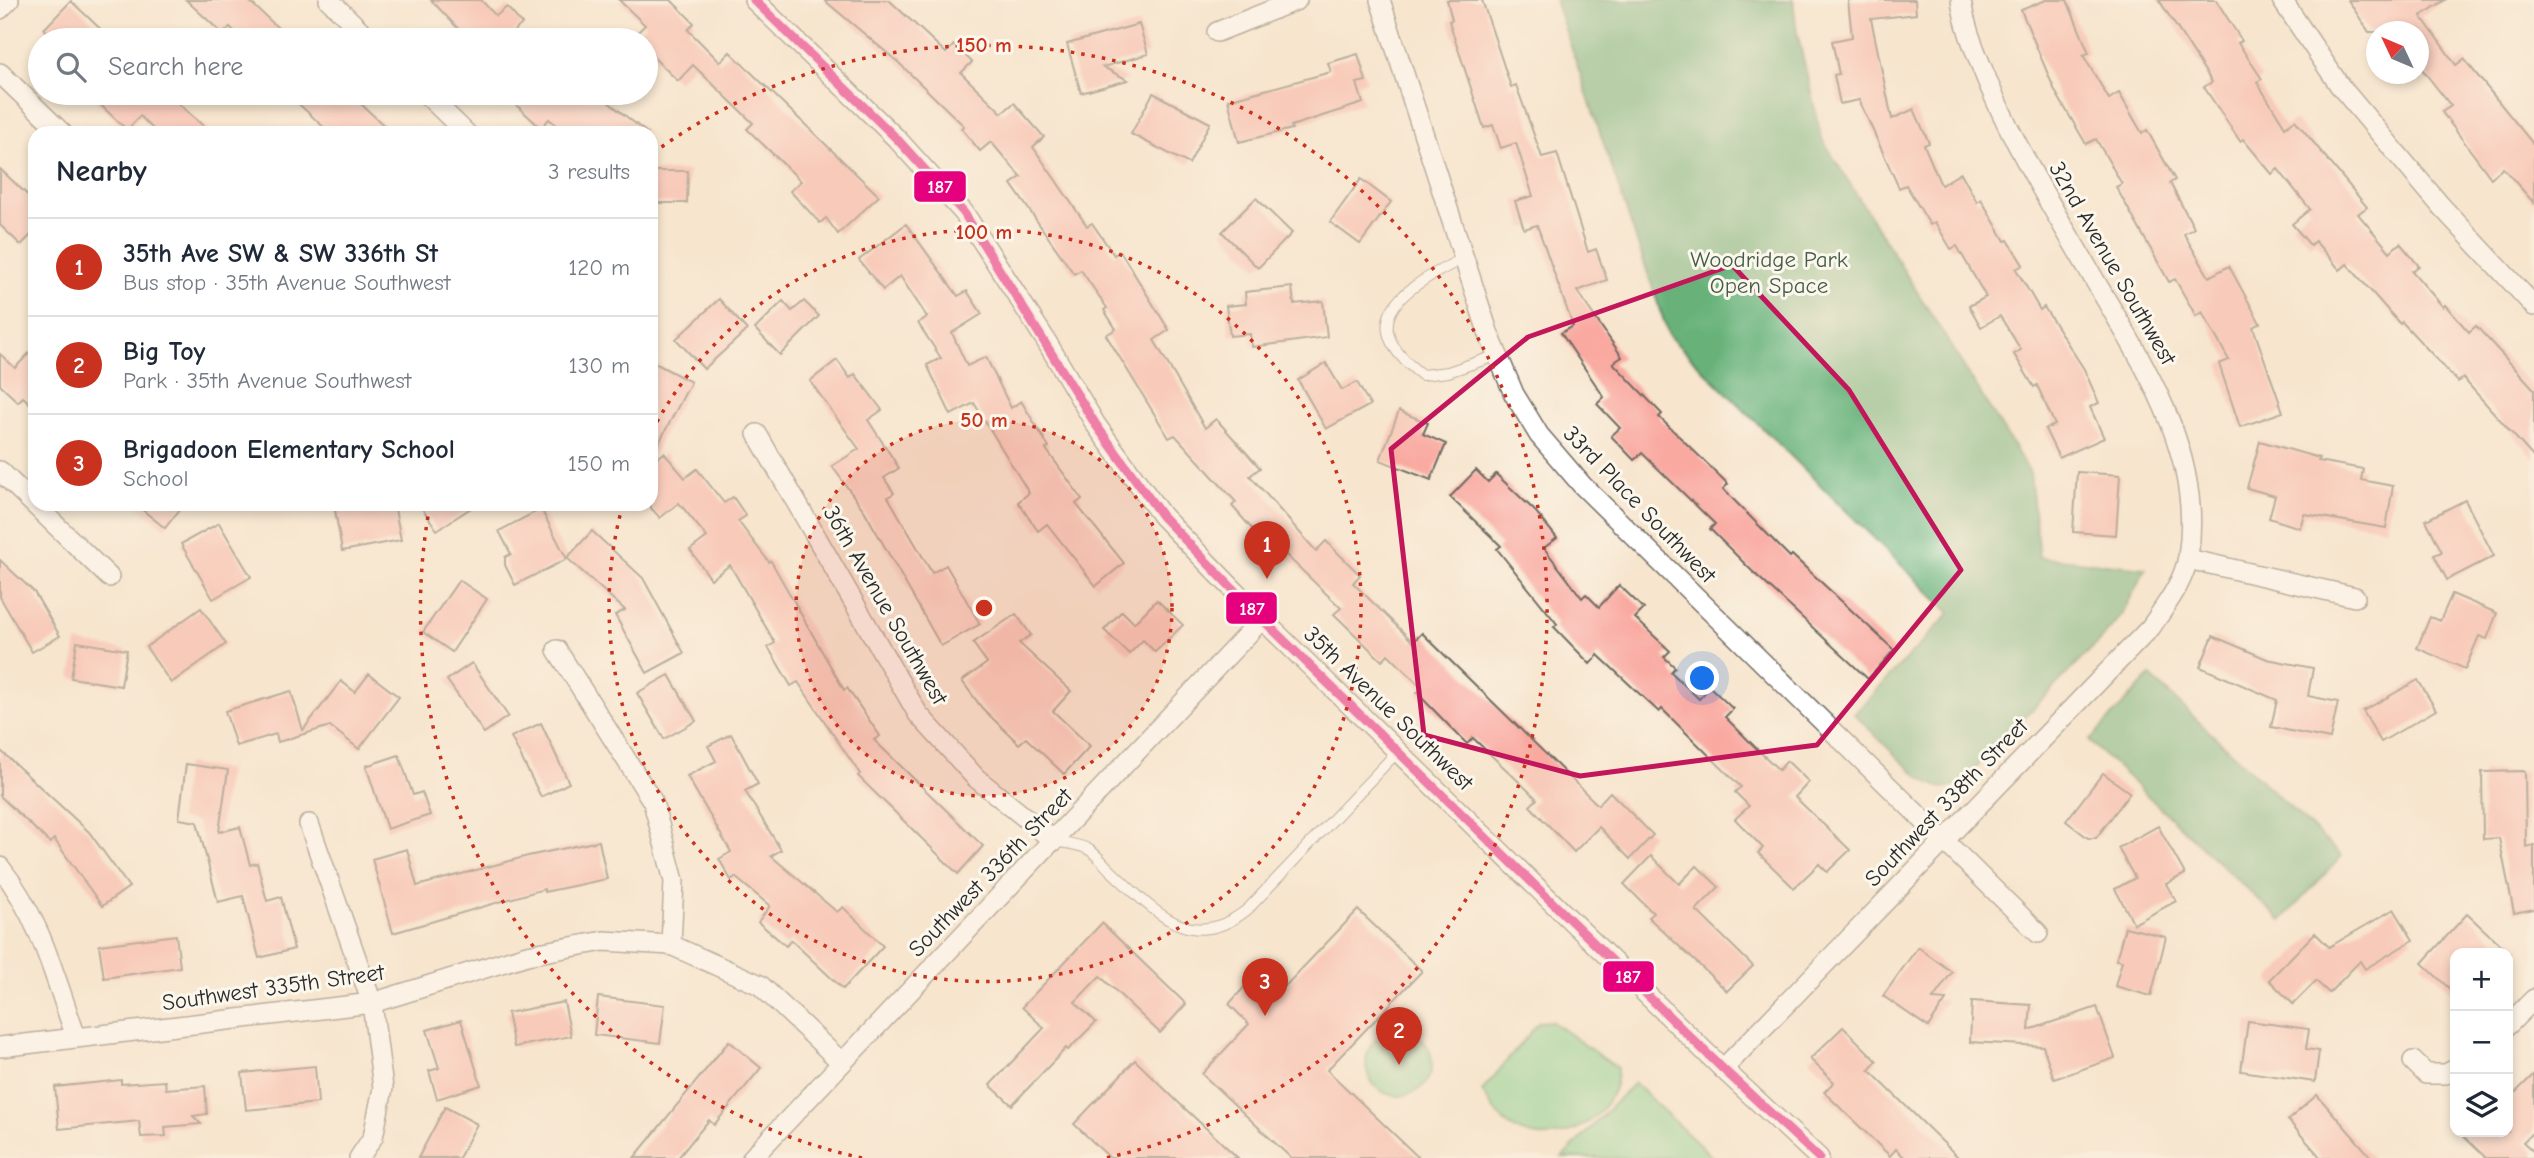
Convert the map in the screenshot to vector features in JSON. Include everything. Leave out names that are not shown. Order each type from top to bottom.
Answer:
[{"type":"street","points":[[0,9],[9,0]]},
{"type":"street","points":[[329,0],[358,28]]},
{"type":"street","name":"35th Avenue Southwest","points":[[754,0],[897,139],[964,213],[1096,425],[1162,516],[1262,619],[1723,1069],[1819,1158]]},
{"type":"street","points":[[1217,32],[1297,0]]},
{"type":"street","name":"33rd Place Southwest","points":[[1380,0],[1497,355],[1514,394],[1539,435],[1582,485],[2038,933]]},
{"type":"street","name":"32nd Avenue Southwest","points":[[1961,0],[1964,24],[2005,122],[2152,379],[2181,449],[2190,511],[2188,559]]},
{"type":"street","points":[[2282,0],[2340,86],[2441,206],[2534,306]]},
{"type":"street","points":[[0,72],[28,100]]},
{"type":"street","points":[[34,105],[55,126]]},
{"type":"street","points":[[437,105],[459,126]]},
{"type":"street","name":"36th Avenue Southwest","points":[[757,434],[918,714],[976,778],[1054,841]]},
{"type":"street","points":[[0,471],[28,498]]},
{"type":"street","points":[[41,511],[109,577]]},
{"type":"street","points":[[2188,559],[2355,597]]},
{"type":"street","name":"Southwest 338th Street","points":[[1723,1069],[2151,627],[2173,594],[2188,559]]},
{"type":"street","name":"Southwest 336th Street","points":[[752,1158],[1262,619]]},
{"type":"street","points":[[557,650],[653,802],[674,881],[671,945],[760,985],[841,1062]]},
{"type":"street","points":[[309,824],[372,1003],[383,1088],[373,1137],[359,1158]]},
{"type":"street","points":[[0,867],[22,894],[42,937],[76,1037]]},
{"type":"street","name":"Southwest 335th Street","points":[[0,1047],[372,1003],[527,955],[604,941],[671,945]]},
{"type":"street","points":[[2513,1020],[2534,999]]},
{"type":"street","points":[[2413,1061],[2426,1074],[2450,1072]]},
{"type":"lane","points":[[1464,258],[1425,277],[1402,294],[1390,314],[1387,328],[1394,346],[1406,363],[1422,374],[1448,372],[1497,355]]},
{"type":"lane","points":[[1054,841],[1087,848],[1166,919],[1183,928],[1216,929],[1230,923],[1248,909],[1398,751]]},
{"type":"highlighted area","points":[[1732,265],[1849,390],[1961,570],[1817,745],[1580,776],[1424,735],[1391,449],[1528,337]]},
{"type":"green space","name":"Woodridge Park Open Space","points":[[1555,0],[1793,0],[1797,32],[1822,139],[2030,473],[2039,557],[2146,568],[2122,614],[2102,638],[1955,786],[1942,788],[1920,777],[1854,714],[1950,613],[1669,336]]},
{"type":"green space","points":[[2150,676],[2342,856],[2281,921],[2089,741]]},
{"type":"green space","points":[[1551,1021],[1617,1068],[1614,1087],[1606,1104],[1593,1118],[1560,1135],[1541,1136],[1522,1132],[1505,1122],[1482,1091],[1539,1022]]},
{"type":"green space","points":[[1392,1030],[1406,1030],[1418,1035],[1427,1044],[1432,1063],[1430,1076],[1423,1087],[1406,1096],[1392,1096],[1380,1091],[1371,1082],[1366,1070],[1366,1056],[1371,1044],[1380,1035]]},
{"type":"green space","points":[[1634,1083],[1713,1158],[1562,1158]]},
{"type":"building","points":[[186,0],[248,0],[278,28],[230,27],[216,28]]},
{"type":"building","points":[[431,0],[481,0],[496,16],[507,7],[522,24],[518,28],[458,28]]},
{"type":"building","points":[[619,0],[671,0],[694,23],[688,30],[720,62],[730,52],[879,196],[838,234],[826,218],[820,223],[790,191],[801,181],[747,129],[753,123],[693,65],[678,81],[658,62],[658,28],[642,28],[645,25]]},
{"type":"building","points":[[824,0],[889,0],[946,53],[954,45],[972,62],[961,73],[1002,113],[1014,103],[1044,137],[1033,147],[1087,226],[1092,223],[1114,255],[1120,251],[1169,330],[1154,340],[1205,428],[1216,419],[1260,468],[1250,476],[1316,551],[1326,541],[1360,575],[1353,583],[1413,642],[1422,633],[1598,805],[1610,792],[1653,835],[1630,859],[1599,827],[1574,852],[1530,806],[1537,799],[1473,738],[1467,744],[1417,693],[1422,688],[1388,654],[1382,661],[1334,614],[1341,608],[1281,550],[1275,555],[1232,506],[1236,502],[1175,435],[1169,438],[1106,335],[1116,329],[1104,310],[1107,308],[1081,270],[1074,274],[1011,184],[1021,177],[991,142],[980,151],[961,128],[964,126],[899,63]]},
{"type":"building","points":[[1447,0],[1482,0],[1511,87],[1516,85],[1542,157],[1557,153],[1588,252],[1596,249],[1607,280],[1577,291],[1622,357],[1613,363],[1662,414],[1659,417],[1728,484],[1723,489],[1790,557],[1792,555],[1894,650],[1868,679],[1710,529],[1715,524],[1642,453],[1634,460],[1611,436],[1620,428],[1597,404],[1604,397],[1561,333],[1573,326],[1537,225],[1524,229],[1515,201],[1533,196],[1516,143],[1501,148],[1493,125],[1484,128],[1449,21],[1452,20]]},
{"type":"building","points":[[1848,0],[1915,0],[1916,14],[1871,19],[1892,119],[1914,109],[1929,143],[1924,145],[1941,185],[1961,173],[1977,202],[1981,199],[2005,241],[2008,240],[2023,265],[2016,269],[2040,310],[2044,307],[2084,369],[2099,403],[2090,407],[2104,438],[2059,458],[2045,429],[2055,425],[2037,385],[2034,387],[2014,354],[2021,350],[2000,316],[1981,327],[1969,306],[1986,297],[1957,246],[1951,249],[1935,222],[1930,225],[1906,185],[1899,188],[1859,100],[1840,104],[1834,75],[1839,74],[1832,41],[1852,37]]},
{"type":"building","points":[[2046,0],[2067,0],[2089,53],[2083,55],[2109,99],[2119,93],[2142,133],[2147,130],[2175,180],[2170,183],[2194,228],[2184,234],[2209,277],[2229,266],[2260,323],[2253,327],[2283,412],[2240,427],[2219,364],[2229,360],[2202,312],[2196,316],[2175,279],[2169,282],[2116,187],[2122,184],[2096,139],[2086,144],[2055,91],[2021,10]]},
{"type":"building","points":[[2159,0],[2216,0],[2242,41],[2238,43],[2262,79],[2257,82],[2285,127],[2295,120],[2367,207],[2358,214],[2390,252],[2400,243],[2419,266],[2412,271],[2443,307],[2445,305],[2469,332],[2476,326],[2534,389],[2534,458],[2463,378],[2458,382],[2402,322],[2400,324],[2347,264],[2340,270],[2315,241],[2310,245],[2292,224],[2310,209],[2278,169],[2272,174],[2243,139],[2240,141],[2204,87],[2212,82]]},
{"type":"building","points":[[2348,0],[2445,0],[2421,16],[2425,21],[2366,21],[2366,27]]},
{"type":"building","points":[[71,1],[99,28],[45,28]]},
{"type":"building","points":[[1139,24],[1148,54],[1103,67],[1128,80],[1081,93],[1067,44]]},
{"type":"building","points":[[2429,27],[2456,65],[2464,59],[2534,145],[2534,203],[2503,168],[2491,178],[2442,112],[2451,106],[2429,78]]},
{"type":"building","points":[[1358,54],[1366,81],[1357,83],[1363,103],[1291,126],[1292,129],[1239,142],[1228,100],[1331,72],[1328,63]]},
{"type":"building","points":[[1153,93],[1210,123],[1189,164],[1131,134]]},
{"type":"building","points":[[101,105],[180,105],[203,126],[150,126],[140,116],[131,126],[123,126]]},
{"type":"building","points":[[300,105],[362,105],[385,126],[322,126]]},
{"type":"building","points":[[516,105],[612,105],[638,126],[558,126],[549,119],[543,126],[539,126]]},
{"type":"building","points":[[0,169],[28,195],[28,238],[21,245],[0,225]]},
{"type":"building","points":[[658,171],[688,171],[687,203],[658,203]]},
{"type":"building","points":[[1361,179],[1391,202],[1360,244],[1330,222]]},
{"type":"building","points":[[1256,198],[1292,233],[1258,268],[1222,232]]},
{"type":"building","points":[[906,224],[958,296],[967,291],[982,314],[952,333],[967,366],[986,357],[1011,408],[1021,401],[1049,447],[1046,449],[1082,499],[1076,504],[1124,563],[1096,586],[1047,524],[1038,531],[1018,502],[1029,493],[974,403],[951,415],[927,365],[941,358],[918,323],[927,317],[900,276],[883,290],[859,260]]},
{"type":"building","points":[[1292,287],[1294,304],[1323,301],[1327,337],[1252,347],[1250,334],[1230,336],[1226,306],[1246,304],[1245,292]]},
{"type":"building","points":[[719,299],[747,330],[704,369],[676,339]]},
{"type":"building","points":[[783,301],[792,311],[804,301],[819,316],[780,355],[755,329]]},
{"type":"building","points":[[0,354],[15,368],[28,354],[28,402],[23,397],[18,402],[0,385]]},
{"type":"building","points":[[837,360],[850,378],[855,374],[882,410],[868,420],[899,468],[884,478],[894,493],[888,497],[932,573],[946,565],[980,624],[941,646],[865,512],[832,466],[859,449],[810,381]]},
{"type":"building","points":[[1326,363],[1342,390],[1357,382],[1370,405],[1326,429],[1298,380]]},
{"type":"building","points":[[658,365],[691,382],[658,445]]},
{"type":"building","points":[[1399,411],[1428,423],[1423,434],[1446,444],[1431,480],[1380,460]]},
{"type":"building","points":[[2260,441],[2319,458],[2318,461],[2363,469],[2361,480],[2393,486],[2386,528],[2304,514],[2300,528],[2269,518],[2275,496],[2247,488]]},
{"type":"building","points":[[664,453],[685,478],[697,469],[724,503],[733,497],[746,516],[738,521],[769,562],[771,561],[844,690],[847,688],[880,736],[874,740],[983,846],[958,874],[858,776],[860,774],[798,682],[791,686],[768,647],[775,643],[730,565],[711,579],[690,550],[707,537],[679,503],[660,518],[654,511],[658,511],[658,458]]},
{"type":"building","points":[[1476,470],[1488,482],[1496,474],[1536,512],[1557,538],[1544,548],[1582,598],[1586,594],[1599,607],[1619,585],[1644,609],[1635,618],[1670,651],[1664,657],[1675,667],[1671,672],[1699,699],[1710,687],[1733,709],[1725,717],[1759,751],[1779,770],[1787,761],[1809,782],[1795,797],[1850,850],[1827,872],[1819,864],[1794,888],[1758,853],[1763,848],[1735,819],[1749,806],[1735,792],[1741,787],[1662,709],[1659,712],[1598,655],[1590,664],[1554,627],[1557,624],[1497,549],[1501,546],[1450,497]]},
{"type":"building","points":[[2077,472],[2120,475],[2116,535],[2073,532]]},
{"type":"building","points":[[2465,500],[2494,556],[2447,580],[2434,555],[2442,552],[2426,520]]},
{"type":"building","points":[[144,511],[178,511],[165,528]]},
{"type":"building","points":[[335,511],[395,511],[401,540],[342,551]]},
{"type":"building","points":[[424,511],[466,511],[437,530]]},
{"type":"building","points":[[542,511],[567,559],[515,585],[505,565],[505,557],[511,554],[499,531]]},
{"type":"building","points":[[219,523],[251,577],[213,599],[181,544]]},
{"type":"building","points":[[592,531],[643,578],[684,653],[647,673],[615,615],[625,610],[567,558]]},
{"type":"building","points":[[0,560],[34,592],[60,636],[32,652],[0,597]]},
{"type":"building","points":[[459,580],[487,599],[452,652],[423,632]]},
{"type":"building","points":[[2452,594],[2497,613],[2487,639],[2479,636],[2465,669],[2417,648],[2430,617],[2440,621]]},
{"type":"building","points":[[1157,600],[1183,625],[1155,652],[1143,640],[1129,654],[1104,630],[1122,611],[1134,623]]},
{"type":"building","points":[[201,608],[226,644],[171,683],[146,647]]},
{"type":"building","points":[[1016,614],[1031,635],[1019,643],[1071,691],[1053,711],[1090,746],[1064,774],[1026,738],[1019,744],[982,708],[962,681],[987,663],[973,643]]},
{"type":"building","points":[[2213,636],[2267,659],[2313,668],[2308,696],[2338,702],[2330,739],[2271,727],[2277,700],[2200,667]]},
{"type":"building","points":[[77,642],[127,650],[121,686],[71,678]]},
{"type":"building","points":[[472,663],[508,716],[484,733],[447,680]]},
{"type":"building","points":[[369,674],[399,697],[359,749],[330,726],[278,742],[276,734],[236,746],[225,711],[291,691],[303,730],[341,681],[355,692]]},
{"type":"building","points":[[669,675],[696,721],[664,739],[637,693]]},
{"type":"building","points":[[2418,680],[2436,710],[2381,742],[2363,711]]},
{"type":"building","points":[[541,723],[569,783],[541,797],[511,737]]},
{"type":"building","points":[[731,734],[758,784],[745,791],[781,850],[771,856],[837,912],[843,907],[883,946],[843,989],[791,940],[786,946],[758,922],[770,906],[735,877],[731,880],[719,859],[731,852],[687,776],[716,761],[708,746]]},
{"type":"building","points":[[0,750],[89,832],[129,887],[102,906],[54,839],[50,843],[0,796]]},
{"type":"building","points":[[399,755],[413,795],[422,792],[430,815],[387,829],[366,766]]},
{"type":"building","points":[[186,764],[228,770],[219,832],[240,827],[250,865],[257,863],[267,901],[281,897],[294,949],[259,958],[243,896],[218,902],[197,822],[179,819]]},
{"type":"building","points":[[2525,771],[2526,847],[2534,845],[2534,909],[2514,913],[2499,838],[2483,839],[2482,772]]},
{"type":"building","points":[[2103,773],[2130,793],[2096,838],[2088,838],[2066,821]]},
{"type":"building","points":[[2158,826],[2185,874],[2166,884],[2176,901],[2134,924],[2115,889],[2135,878],[2118,848]]},
{"type":"building","points":[[599,841],[607,879],[544,892],[544,889],[393,933],[372,859],[407,849],[417,886],[528,856]]},
{"type":"building","points":[[1651,856],[1679,884],[1697,866],[1719,887],[1696,910],[1753,966],[1727,991],[1648,917],[1653,913],[1624,884]]},
{"type":"building","points":[[2394,909],[2413,940],[2365,969],[2360,961],[2329,993],[2316,981],[2293,1004],[2269,980],[2315,933],[2329,947]]},
{"type":"building","points":[[1358,910],[1422,971],[1327,1070],[1419,1158],[1291,1158],[1202,1074],[1249,1024],[1229,1004],[1248,983],[1269,1003]]},
{"type":"building","points":[[2467,914],[2504,948],[2450,948],[2450,989],[2422,963]]},
{"type":"building","points":[[1102,923],[1186,1004],[1160,1033],[1100,976],[1075,1002],[1096,1022],[1068,1050],[1066,1048],[1012,1105],[990,1085],[1044,1028],[1022,1007]]},
{"type":"building","points":[[2125,927],[2166,937],[2151,996],[2115,986],[2122,961],[2116,960]]},
{"type":"building","points":[[176,935],[180,967],[104,978],[99,945]]},
{"type":"building","points":[[1918,947],[1952,972],[1933,999],[1946,1000],[1928,1027],[1883,996]]},
{"type":"building","points":[[598,997],[665,1005],[660,1043],[594,1035]]},
{"type":"building","points":[[1972,1001],[2031,1005],[2029,1030],[2097,1007],[2115,1058],[2054,1079],[2043,1046],[1970,1042]]},
{"type":"building","points":[[564,1002],[571,1036],[514,1047],[507,1013]]},
{"type":"building","points":[[461,1020],[481,1085],[437,1099],[429,1071],[439,1068],[427,1030]]},
{"type":"building","points":[[2248,1021],[2309,1029],[2306,1049],[2319,1051],[2315,1082],[2241,1071]]},
{"type":"building","points":[[1843,1027],[1877,1061],[1869,1070],[1959,1158],[1905,1158],[1896,1149],[1890,1156],[1824,1092],[1834,1082],[1810,1059]]},
{"type":"building","points":[[729,1041],[761,1068],[714,1125],[709,1120],[678,1158],[634,1158]]},
{"type":"building","points":[[1135,1060],[1238,1158],[1110,1158],[1074,1124]]},
{"type":"building","points":[[315,1066],[318,1103],[246,1110],[242,1073]]},
{"type":"building","points":[[2534,1074],[2534,1131],[2523,1142],[2534,1152],[2534,1158],[2486,1158],[2464,1137],[2513,1137],[2513,1095]]},
{"type":"building","points":[[121,1080],[121,1084],[165,1081],[166,1089],[205,1086],[207,1114],[193,1116],[201,1124],[165,1127],[166,1136],[141,1137],[139,1121],[59,1129],[55,1087]]},
{"type":"building","points":[[2317,1095],[2372,1158],[2321,1158],[2288,1120]]},
{"type":"building","points":[[445,1107],[477,1124],[459,1158],[418,1158]]},
{"type":"transit line","name":"187","points":[[754,0],[897,139],[964,213],[1096,425],[1162,516],[1262,619],[1723,1069],[1819,1158]]},
{"type":"place","name":"35th Ave SW & SW 336th St","points":[[1267,579]]},
{"type":"place","name":"Brigadoon Elementary School","points":[[1265,1016]]},
{"type":"place","name":"Big Toy","points":[[1399,1065]]}]
